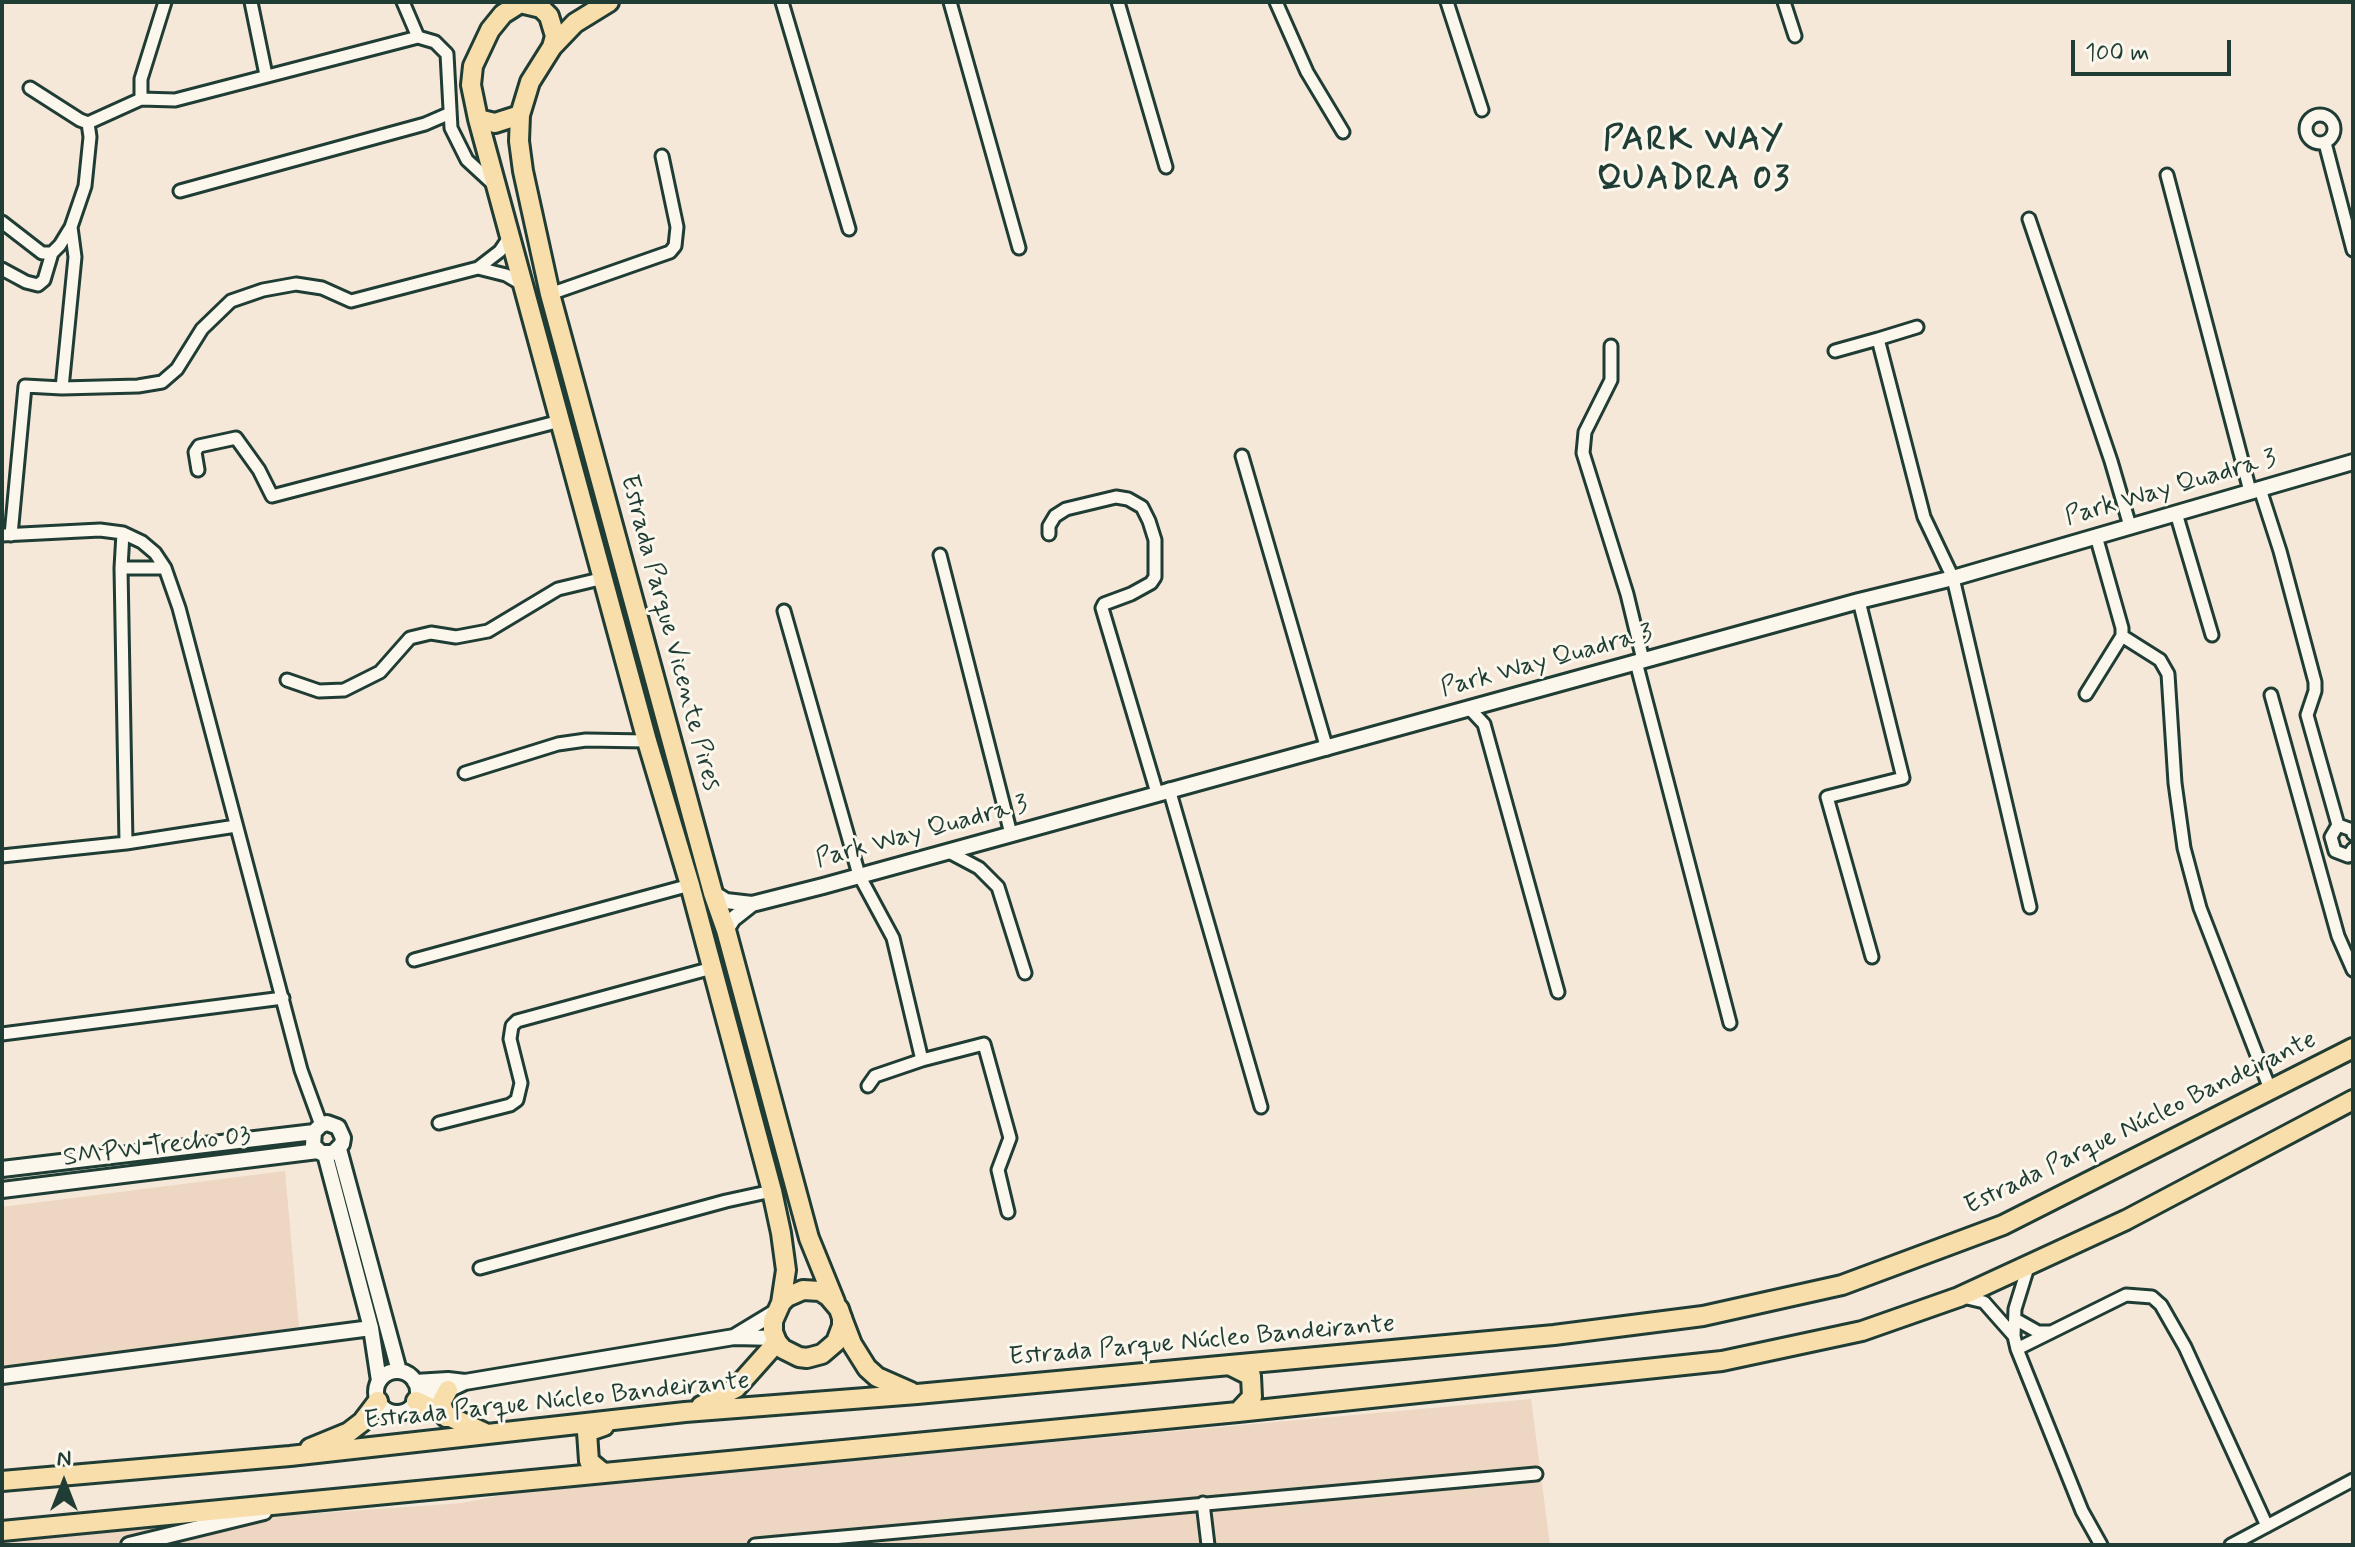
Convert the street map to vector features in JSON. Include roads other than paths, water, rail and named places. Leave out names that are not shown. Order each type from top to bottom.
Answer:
[{"type":"main road","name":"Estrada Parque Vicente Pires","points":[[521,2],[503,14],[490,30],[473,66],[471,85],[615,626],[690,885],[772,1191],[786,1270],[773,1321],[776,1340]]},
{"type":"main road","points":[[521,2],[531,4],[549,16],[555,36],[552,47]]},
{"type":"main road","name":"Estrada Parque Vicente Pires","points":[[609,2],[575,23],[552,47],[530,82],[520,115],[523,171],[550,294],[809,1238],[858,1356],[867,1368],[890,1384],[917,1394]]},
{"type":"main road","points":[[478,119],[495,123],[520,115]]},
{"type":"main road","points":[[615,626],[627,615],[638,618]]},
{"type":"main road","name":"Estrada Parque Núcleo Bandeirante","points":[[2,1481],[290,1456],[685,1412],[1228,1365],[1703,1316],[1842,1285],[2003,1225],[2353,1048]]},
{"type":"main road","points":[[2,1531],[1238,1412],[1722,1361],[1862,1331],[1959,1297],[2126,1220],[2353,1100]]},
{"type":"main road","points":[[685,1412],[717,1400],[736,1388],[776,1340],[783,1349],[799,1357],[822,1354],[840,1335],[838,1310],[828,1296],[812,1289],[795,1292],[779,1307]]},
{"type":"main road","points":[[1228,1365],[1251,1376],[1252,1397],[1238,1412]]},
{"type":"main road","points":[[446,1417],[441,1403],[457,1386]]},
{"type":"main road","points":[[416,1392],[446,1417],[487,1435]]},
{"type":"main road","points":[[290,1456],[349,1432],[362,1422],[378,1401]]},
{"type":"main road","points":[[602,1472],[589,1461],[587,1432],[614,1422]]},
{"type":"street","points":[[141,99],[141,79],[165,2]]},
{"type":"street","points":[[251,2],[266,75]]},
{"type":"street","points":[[403,2],[418,37]]},
{"type":"street","points":[[782,2],[849,229]]},
{"type":"street","points":[[950,2],[1019,248]]},
{"type":"street","points":[[1118,2],[1166,167]]},
{"type":"street","points":[[1276,2],[1307,72],[1343,132]]},
{"type":"street","points":[[1447,2],[1482,110]]},
{"type":"street","points":[[1784,2],[1795,36]]},
{"type":"street","points":[[30,88],[88,123],[141,99],[175,100],[418,37],[435,42],[447,54],[451,128],[467,160],[497,187]]},
{"type":"street","points":[[180,191],[425,124],[448,114]]},
{"type":"street","points":[[2,269],[26,282],[38,285],[44,280],[52,253],[71,227],[85,186],[90,137],[88,123]]},
{"type":"street","points":[[2325,143],[2353,250]]},
{"type":"street","points":[[550,294],[670,252],[675,246],[677,227],[662,156]]},
{"type":"street","points":[[2167,175],[2255,490],[2280,551],[2315,682],[2307,715],[2338,825],[2331,837],[2335,851],[2348,856],[2353,849]]},
{"type":"street","points":[[2029,219],[2130,526]]},
{"type":"street","points":[[2,222],[42,253],[52,253]]},
{"type":"street","points":[[62,388],[75,257],[71,227]]},
{"type":"street","points":[[416,1392],[399,1371],[327,1151],[313,1145],[317,1128],[179,608],[165,568],[155,553],[142,542],[123,533],[100,530],[6,535],[25,386],[138,386],[162,382],[177,369],[202,329],[231,301],[263,290],[296,284],[322,288],[351,301],[478,268],[500,251],[510,236]]},
{"type":"street","points":[[478,268],[506,275],[523,285]]},
{"type":"street","points":[[1835,351],[1917,327]]},
{"type":"street","points":[[1878,339],[1924,517],[1953,578],[2030,907]]},
{"type":"street","points":[[1611,346],[1611,380],[1585,432],[1583,453],[1627,594],[1640,661],[1730,1023]]},
{"type":"street","points":[[198,470],[195,452],[199,446],[236,438],[259,470],[272,496],[560,421]]},
{"type":"street","points":[[1242,456],[1327,749]]},
{"type":"street","name":"Park Way Quadra 3","points":[[726,930],[733,919],[752,904],[1859,601],[1953,578],[2353,462]]},
{"type":"street","points":[[1049,534],[1049,526],[1055,516],[1066,509],[1116,497],[1128,499],[1142,507],[1149,521],[1155,540],[1155,577],[1141,588],[1104,604],[1102,608],[1163,791],[1261,1107]]},
{"type":"street","points":[[2176,513],[2212,635]]},
{"type":"street","points":[[123,533],[126,843]]},
{"type":"street","points":[[2086,694],[2122,636],[2096,536]]},
{"type":"street","points":[[940,555],[1011,834]]},
{"type":"street","points":[[121,568],[165,568]]},
{"type":"street","points":[[287,680],[319,691],[344,690],[380,672],[410,638],[431,633],[456,637],[488,631],[558,589],[604,578]]},
{"type":"street","points":[[1859,601],[1903,778],[1827,797],[1872,957]]},
{"type":"street","points":[[784,611],[859,875],[893,938],[922,1060]]},
{"type":"street","points":[[2122,636],[2160,660],[2168,674],[2175,783],[2184,848],[2200,908],[2270,1089]]},
{"type":"street","points":[[2271,695],[2338,936],[2353,970]]},
{"type":"street","points":[[1484,724],[1489,703]]},
{"type":"street","points":[[1469,708],[1484,724],[1558,992]]},
{"type":"street","points":[[465,773],[575,741],[647,741]]},
{"type":"street","points":[[2338,825],[2352,830],[2353,834]]},
{"type":"street","points":[[2,856],[126,843],[236,826]]},
{"type":"street","points":[[947,851],[979,868],[998,887],[1025,973]]},
{"type":"street","points":[[414,960],[690,885]]},
{"type":"street","points":[[713,893],[726,901],[752,904]]},
{"type":"street","points":[[439,1123],[510,1105],[517,1100],[521,1083],[510,1039],[512,1026],[517,1021],[712,968]]},
{"type":"street","points":[[2,1034],[283,998]]},
{"type":"street","points":[[868,1086],[875,1076],[984,1044],[1010,1138],[998,1170],[1008,1212]]},
{"type":"street","points":[[2,1169],[227,1141],[333,1124],[343,1138],[327,1151]]},
{"type":"street","points":[[227,1141],[229,1163]]},
{"type":"street","points":[[327,1151],[371,1328],[379,1381],[376,1391],[378,1401],[386,1410],[397,1413],[408,1409],[416,1392]]},
{"type":"street","name":"SMPW Trecho 03","points":[[2,1190],[327,1151]]},
{"type":"street","points":[[58,1161],[62,1184]]},
{"type":"street","points":[[480,1268],[772,1191]]},
{"type":"street","points":[[2028,1267],[2017,1299],[2014,1336],[2017,1349],[2082,1511],[2101,1545]]},
{"type":"street","points":[[2017,1349],[2126,1295],[2152,1297],[2161,1305],[2215,1409],[2267,1526]]},
{"type":"street","points":[[1959,1297],[1984,1302],[2014,1336]]},
{"type":"street","points":[[734,1337],[779,1307]]},
{"type":"street","points":[[2015,1319],[2038,1332],[2050,1332]]},
{"type":"street","points":[[2,1376],[371,1328]]},
{"type":"street","points":[[416,1392],[734,1337],[776,1340]]},
{"type":"street","points":[[379,1381],[388,1373],[399,1371]]},
{"type":"street","points":[[755,1545],[866,1541],[1203,1503],[1536,1474]]},
{"type":"street","points":[[2231,1545],[2353,1480]]},
{"type":"street","points":[[129,1545],[309,1500]]},
{"type":"street","points":[[1203,1503],[1208,1545]]},
{"type":"district","name":"PARK WAY QUADRA 03","points":[[1694,162]]}]
